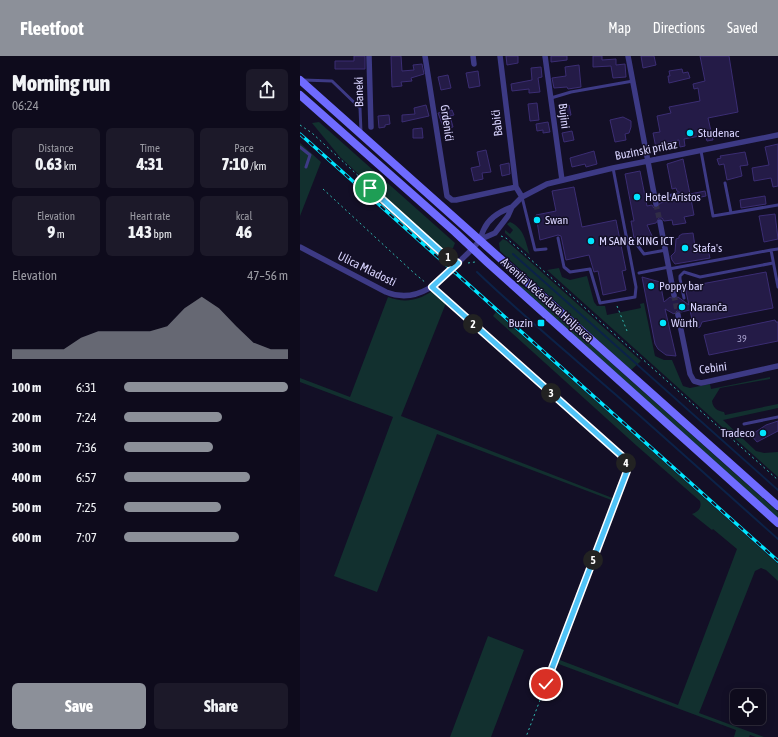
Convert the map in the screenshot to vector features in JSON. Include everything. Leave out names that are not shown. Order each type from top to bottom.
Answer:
[{"type":"main road","name":"Avenija Većeslava Holjevca","points":[[300,80],[778,506]]},
{"type":"main road","name":"Avenija Većeslava Holjevca","points":[[300,95],[778,523]]},
{"type":"street","name":"Baneki","points":[[369,56],[371,127]]},
{"type":"street","name":"Grdenići","points":[[426,56],[446,194],[449,199],[456,200],[516,187]]},
{"type":"street","points":[[473,56],[474,64]]},
{"type":"street","name":"Babići","points":[[500,56],[516,187]]},
{"type":"street","name":"Bujini","points":[[546,56],[562,180]]},
{"type":"street","points":[[628,56],[656,201]]},
{"type":"street","name":"Buzinski prilaz","points":[[479,240],[485,227],[492,219],[501,212],[512,207],[522,197],[538,188],[562,180],[613,168],[778,135]]},
{"type":"street","points":[[516,187],[522,197]]},
{"type":"street","name":"Buzinski prilaz","points":[[479,240],[495,233],[508,216],[512,207]]},
{"type":"street","points":[[660,222],[674,295]]},
{"type":"street","name":"Ulica Mladosti","points":[[300,247],[392,294],[405,296],[415,295],[432,287],[458,263],[479,240]]},
{"type":"street","name":"Cebini","points":[[678,315],[690,374],[694,381],[701,383],[752,373],[778,366]]},
{"type":"lane","points":[[300,80],[332,81],[360,108],[361,134]]},
{"type":"lane","points":[[551,98],[571,92],[633,81]]},
{"type":"lane","points":[[300,148],[310,155],[306,167]]},
{"type":"lane","points":[[701,151],[713,216],[778,205]]},
{"type":"lane","points":[[558,238],[564,267],[570,272],[590,269],[600,303],[616,302],[632,298],[636,294],[613,168]]},
{"type":"lane","points":[[724,183],[730,213]]},
{"type":"lane","points":[[656,201],[678,194]]},
{"type":"lane","points":[[522,197],[535,250],[546,250]]},
{"type":"lane","points":[[636,239],[638,246],[644,254],[666,250]]},
{"type":"lane","points":[[639,273],[778,249]]},
{"type":"lane","points":[[771,250],[778,287]]},
{"type":"lane","points":[[684,298],[680,276],[684,272],[700,277],[773,263]]},
{"type":"lane","points":[[744,424],[778,417]]},
{"type":"path","points":[[300,125],[312,133],[436,248],[460,266],[467,263],[477,262]]},
{"type":"path","points":[[323,189],[414,273],[432,287],[623,457],[627,465],[627,471],[526,737]]},
{"type":"path","points":[[499,235],[506,238],[519,248],[778,480]]},
{"type":"path","points":[[616,302],[620,317],[627,331]]},
{"type":"green space","points":[[319,122],[455,243],[453,248],[439,249],[340,157],[312,123]]},
{"type":"green space","points":[[300,143],[321,162],[300,216]]},
{"type":"green space","points":[[510,222],[522,232],[530,255],[505,233],[505,230],[510,234],[513,230],[507,224]]},
{"type":"green space","points":[[503,239],[641,361],[631,370],[500,251],[499,243]]},
{"type":"green space","points":[[492,261],[513,280],[534,294],[778,512],[778,518],[490,262]]},
{"type":"green space","points":[[559,268],[562,277],[570,280],[587,276],[594,302],[597,306],[605,306],[607,315],[641,308],[640,304],[644,303],[655,356],[664,360],[672,360],[683,386],[690,388],[710,384],[711,389],[770,377],[770,379],[720,388],[712,401],[714,407],[719,411],[724,412],[725,415],[778,404],[778,408],[723,420],[756,451],[764,453],[778,452],[778,477],[547,270]]},
{"type":"green space","points":[[432,291],[446,303],[401,416],[615,499],[614,501],[437,434],[377,592],[334,576],[393,417],[300,382],[300,378],[350,397],[388,297],[400,300],[411,300]]},
{"type":"green space","points":[[496,312],[778,564],[778,581],[766,570],[761,568],[755,571],[699,713],[764,737],[750,735],[749,737],[734,737],[736,730],[556,663],[557,659],[678,705],[737,549],[692,514],[699,509],[700,501],[493,316]]},
{"type":"green space","points":[[488,636],[524,650],[491,737],[450,737]]},
{"type":"building","points":[[354,56],[365,56],[365,69],[335,69],[335,61],[354,61]]},
{"type":"building","points":[[391,56],[401,56],[402,71],[414,70],[413,65],[422,64],[424,74],[411,78],[412,81],[401,82],[402,86],[392,87]]},
{"type":"building","points":[[506,56],[518,56],[518,63],[507,65]]},
{"type":"building","points":[[551,56],[567,56],[567,60],[551,62]]},
{"type":"building","points":[[593,56],[602,56],[602,60],[616,59],[616,65],[625,64],[626,77],[613,78],[611,66],[593,67]]},
{"type":"building","points":[[641,56],[654,56],[656,65],[643,68]]},
{"type":"building","points":[[700,56],[729,56],[738,112],[708,118],[713,140],[707,141],[705,135],[684,139],[685,146],[680,147],[679,140],[668,142],[669,146],[656,148],[653,133],[660,132],[657,116],[671,113],[669,107],[700,101],[698,88],[694,89],[693,84],[705,81]]},
{"type":"building","points":[[579,65],[581,87],[568,89],[567,87],[554,88],[552,78],[566,76],[565,67]]},
{"type":"building","points":[[541,67],[542,77],[538,78],[540,92],[529,93],[529,89],[512,91],[511,84],[532,80],[531,68]]},
{"type":"building","points":[[682,69],[683,73],[688,72],[690,78],[669,83],[669,71]]},
{"type":"building","points":[[478,71],[480,86],[469,88],[466,73]]},
{"type":"building","points":[[448,75],[451,88],[441,90],[438,77]]},
{"type":"building","points":[[537,103],[539,120],[530,121],[528,104]]},
{"type":"building","points":[[426,105],[429,116],[402,122],[402,115],[415,114],[414,108]]},
{"type":"building","points":[[569,105],[571,115],[561,117],[559,107]]},
{"type":"building","points":[[452,110],[454,115],[450,116],[453,127],[444,129],[438,113]]},
{"type":"building","points":[[389,115],[390,124],[379,128],[378,116]]},
{"type":"building","points":[[623,117],[631,121],[631,127],[629,133],[625,134],[626,140],[615,142],[610,120]]},
{"type":"building","points":[[548,122],[550,132],[543,133],[543,130],[537,131],[536,124]]},
{"type":"building","points":[[422,128],[423,138],[413,138],[413,129]]},
{"type":"building","points":[[572,131],[574,140],[564,142],[562,133]]},
{"type":"building","points":[[778,144],[778,186],[773,187],[771,178],[754,181],[752,168],[769,165],[765,147]]},
{"type":"building","points":[[486,150],[491,172],[482,173],[483,179],[474,181],[471,168],[480,166],[477,152]]},
{"type":"building","points":[[594,151],[597,164],[586,167],[585,164],[572,167],[570,158]]},
{"type":"building","points":[[745,152],[748,165],[740,166],[742,176],[727,180],[724,164],[719,165],[717,159],[721,158],[720,156]]},
{"type":"building","name":"Hotel Aristos","points":[[683,159],[690,194],[705,191],[706,196],[691,199],[694,215],[684,217],[686,223],[673,225],[672,220],[664,221],[662,218],[659,218],[656,223],[647,225],[652,236],[640,239],[637,236],[634,238],[631,221],[634,221],[625,174],[640,171],[647,206],[652,205],[654,208],[657,208],[660,203],[679,199],[678,197],[681,193],[677,191],[676,188],[672,189],[667,164]]},
{"type":"building","points":[[509,163],[510,174],[502,176],[500,165]]},
{"type":"building","name":"M SAN & KING ICT","points":[[574,187],[582,227],[616,220],[626,270],[622,271],[626,290],[603,295],[598,271],[594,272],[589,255],[566,260],[561,236],[558,235],[540,240],[536,215],[556,211],[552,191]]},
{"type":"building","points":[[765,196],[766,204],[741,208],[740,200]]},
{"type":"building","points":[[775,214],[778,239],[764,242],[759,216]]},
{"type":"building","points":[[693,233],[696,253],[708,250],[710,258],[675,264],[671,256],[675,252],[676,239],[682,234]]},
{"type":"building","points":[[766,272],[773,308],[702,322],[700,327],[697,328],[693,324],[690,310],[681,312],[677,311],[674,314],[665,309],[676,356],[666,355],[658,349],[655,344],[642,277],[660,282],[664,302],[670,297],[674,299],[678,297],[689,305],[685,287]]},
{"type":"building","points":[[775,320],[778,322],[778,341],[709,355],[704,335]]},
{"type":"building","name":"Tradeco","points":[[778,421],[778,431],[757,442],[751,435],[766,425]]},
{"type":"waterway","points":[[513,254],[778,490]]},
{"type":"waterway","points":[[477,272],[528,319],[636,412],[778,539]]},
{"type":"tunnel","points":[[656,204],[660,222]]},
{"type":"tunnel","points":[[674,295],[678,315]]},
{"type":"railway","points":[[300,134],[778,561]]},
{"type":"place","name":"Studenac","points":[[690,133]]},
{"type":"place","name":"Hotel Aristos","points":[[637,197]]},
{"type":"place","name":"Swan","points":[[537,220]]},
{"type":"place","name":"M SAN & KING ICT","points":[[591,241]]},
{"type":"place","name":"Stafa's","points":[[685,248]]},
{"type":"place","name":"Poppy bar","points":[[651,286]]},
{"type":"place","name":"Naranča","points":[[682,307]]},
{"type":"place","name":"Buzin","points":[[541,323]]},
{"type":"place","name":"Würth","points":[[663,323]]},
{"type":"place","name":"Tradeco","points":[[763,433]]},
{"type":"route","points":[[370,188],[442,253],[458,263],[432,287],[623,457],[627,465],[627,471],[546,684]]}]
